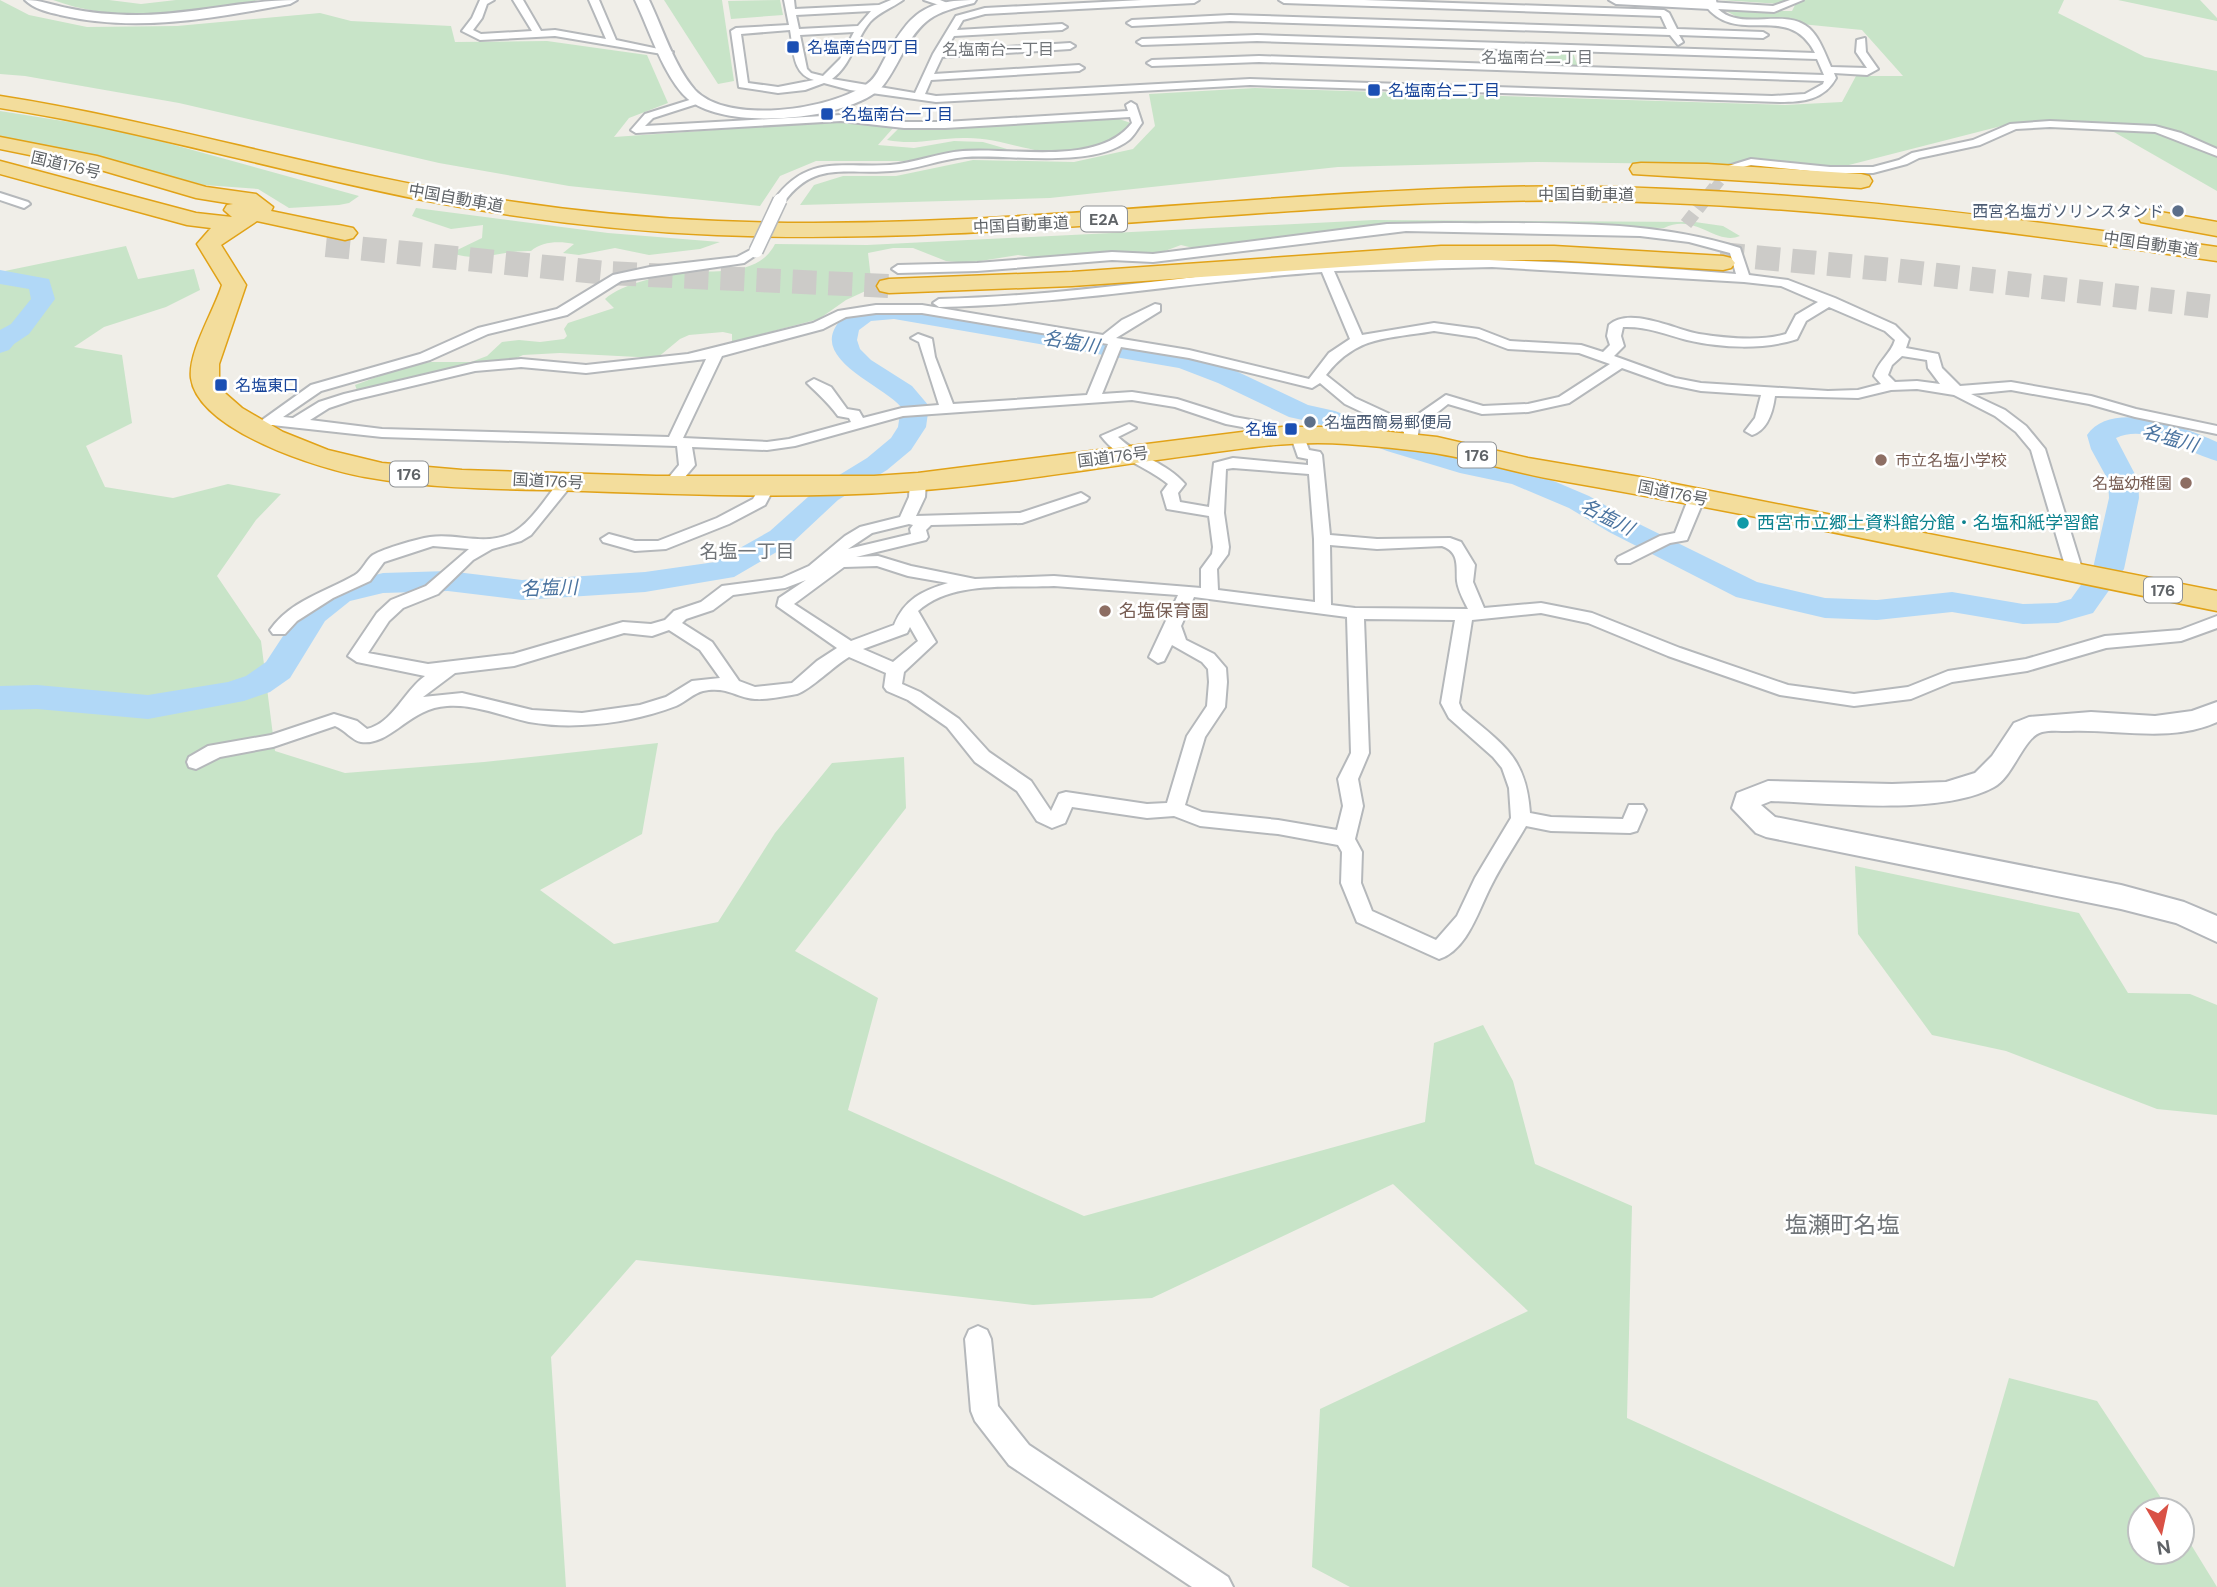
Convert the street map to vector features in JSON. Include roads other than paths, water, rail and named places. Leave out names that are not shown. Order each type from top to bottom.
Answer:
[{"type":"highway","name":"中国自動車道","points":[[0,91],[161,117],[433,182],[569,203],[718,216],[871,219],[952,217],[1417,185],[1654,183],[1895,200],[2217,243]]},
{"type":"highway","name":"中国自動車道","points":[[0,102],[130,124],[359,179],[485,204],[631,222],[790,231],[960,228],[1420,196],[1588,193],[1731,198],[1899,211],[2217,254]]},
{"type":"highway","points":[[0,143],[97,162],[204,193],[248,199],[262,207],[244,220],[195,220],[0,167]]},
{"type":"highway","name":"国道176号","points":[[0,150],[72,165],[244,220]]},
{"type":"highway","name":"国道176号","points":[[0,159],[244,220],[335,239]]},
{"type":"highway","points":[[1620,169],[1707,170],[1861,181]]},
{"type":"highway","points":[[952,217],[1258,185]]},
{"type":"highway","points":[[790,231],[872,233],[1031,230],[1435,212],[1619,213],[1814,225]]},
{"type":"highway","points":[[2149,217],[2217,229]]},
{"type":"highway","name":"国道176号","points":[[244,220],[216,236],[209,244],[234,285],[203,373],[205,383],[224,408],[262,424],[311,455],[380,471],[669,486],[766,488],[870,485],[918,482],[1129,442],[1290,435],[1411,435],[1528,467],[1697,497],[2217,601]]},
{"type":"highway","points":[[894,276],[1072,279],[1441,253],[1721,258]]},
{"type":"street","points":[[32,0],[65,12],[130,21],[202,16],[290,0]]},
{"type":"street","points":[[489,0],[483,2],[477,18],[467,31],[480,37],[538,33],[668,52]]},
{"type":"street","points":[[518,0],[538,33]]},
{"type":"street","points":[[594,0],[612,42]]},
{"type":"street","points":[[642,0],[691,94],[699,100],[733,111],[778,114],[836,105],[869,90],[883,75],[914,20],[945,4],[969,0]]},
{"type":"street","points":[[789,0],[803,71],[820,80],[918,98],[1250,82],[1772,99],[1804,97],[1824,89],[1829,74],[1804,29],[1792,24],[1727,18],[1716,13],[1710,3]]},
{"type":"street","points":[[792,12],[879,8],[898,0]]},
{"type":"street","points":[[929,0],[945,4]]},
{"type":"street","points":[[918,98],[949,33],[960,18],[972,14],[1055,7],[1194,0]]},
{"type":"street","points":[[1284,0],[1664,13],[1704,97]]},
{"type":"street","points":[[1616,0],[1710,3],[1773,9],[1798,0]]},
{"type":"street","points":[[1323,1],[1326,84]]},
{"type":"street","points":[[1121,4],[1164,86]]},
{"type":"street","points":[[1055,7],[1089,91]]},
{"type":"street","points":[[1499,7],[1525,91]]},
{"type":"street","points":[[859,29],[736,32],[742,82],[758,90],[782,91],[820,80],[838,69],[859,29],[879,8]]},
{"type":"street","points":[[1132,23],[1230,18],[1769,35]]},
{"type":"street","points":[[949,33],[1062,27]]},
{"type":"street","points":[[1796,36],[1810,36]]},
{"type":"street","points":[[1142,42],[1217,38],[1326,40],[1819,56]]},
{"type":"street","points":[[1152,63],[1227,59],[1693,73],[1829,74],[1867,72],[1873,69],[1861,52],[1862,40]]},
{"type":"street","points":[[938,54],[1070,46]]},
{"type":"street","points":[[928,77],[1079,68]]},
{"type":"street","points":[[262,424],[317,388],[425,357],[482,331],[562,312],[617,278],[649,271],[740,260],[756,251],[780,200],[797,178],[819,170],[897,168],[971,154],[1054,156],[1091,151],[1113,144],[1134,131],[1137,123],[1124,89]]},
{"type":"street","points":[[981,97],[987,123]]},
{"type":"street","points":[[699,100],[649,116],[636,130],[841,118],[912,125],[1135,114]]},
{"type":"street","points":[[1731,167],[1751,162],[1830,170],[1873,170],[1903,162],[1916,155],[1976,143],[2014,126],[2050,124],[2155,129],[2177,135],[2217,153]]},
{"type":"street","points":[[0,196],[24,204]]},
{"type":"street","points":[[1680,237],[1686,224]]},
{"type":"street","points":[[894,276],[1112,256],[1153,258],[1387,228],[1423,226],[1609,231],[1680,237],[1736,251],[1744,278]]},
{"type":"street","points":[[911,309],[919,303],[1018,300],[1159,286],[1223,276],[1342,267],[1478,263],[1600,267],[1744,278],[1784,283],[1890,328],[1902,339],[1899,351],[1882,369],[1881,376],[1891,386]]},
{"type":"street","points":[[1342,267],[1365,274],[1448,275]]},
{"type":"street","points":[[1326,268],[1357,340]]},
{"type":"street","points":[[1604,358],[1617,346],[1614,336],[1616,325],[1620,323],[1654,323],[1690,337],[1773,342],[1792,336],[1794,326],[1800,318],[1830,301]]},
{"type":"street","points":[[1093,398],[1111,341],[1127,323],[1155,308]]},
{"type":"street","points":[[296,423],[324,405],[349,397],[475,367],[521,363],[586,369],[716,353],[818,326],[843,314],[876,309],[911,309],[1189,354],[1312,384],[1334,356],[1357,340],[1434,327],[1460,328],[1508,345],[1581,349],[1672,381],[1701,387],[1858,394],[1891,386],[1917,385],[1956,391],[2011,386],[2091,400],[2199,428],[2217,430]]},
{"type":"street","points":[[918,338],[925,339],[926,356],[947,409]]},
{"type":"street","points":[[1899,351],[1933,357],[1935,368],[1945,382],[1956,391],[2000,413],[2021,429],[2038,449],[2077,573]]},
{"type":"street","points":[[669,486],[687,465],[679,442],[716,353]]},
{"type":"street","points":[[1319,376],[1350,401],[1411,435],[1412,425],[1446,398],[1482,410],[1528,408],[1563,400],[1619,364]]},
{"type":"street","points":[[814,383],[826,390],[843,413],[854,414],[859,424]]},
{"type":"street","points":[[1752,431],[1762,422],[1767,409],[1768,391]]},
{"type":"street","points":[[262,424],[296,423],[382,433],[767,446],[790,443],[902,412],[1093,398],[1154,398],[1231,421],[1268,427],[1290,435],[1303,454],[1315,454],[1322,539],[1323,607]]},
{"type":"street","points":[[1129,442],[1177,484],[1170,492],[1173,506],[1184,510],[1216,513]]},
{"type":"street","points":[[1210,594],[1209,569],[1220,554],[1221,547],[1216,513],[1220,466],[1226,463],[1316,470]]},
{"type":"street","points":[[566,482],[525,532],[515,538],[486,546],[467,557],[432,590],[397,604],[383,617],[357,656],[412,669],[458,665],[514,660],[623,627],[652,630],[671,624],[680,615],[707,606],[728,590],[774,586],[815,570],[851,539],[866,530],[906,520],[925,523],[964,518],[1022,518],[1081,498]]},
{"type":"street","points":[[906,520],[917,497],[918,482]]},
{"type":"street","points":[[609,539],[635,546],[660,546],[723,521],[760,502],[766,488]]},
{"type":"street","points":[[1624,560],[1666,539],[1681,537],[1697,497]]},
{"type":"street","points":[[833,569],[846,555],[920,537],[918,529],[925,523]]},
{"type":"street","points":[[1322,539],[1377,544],[1444,541],[1455,545],[1467,565],[1465,582],[1471,615],[1450,703],[1454,714],[1500,752],[1511,766],[1519,788],[1521,818],[1482,883],[1466,921],[1439,951],[1364,916],[1352,883],[1352,852],[1345,839],[1353,806],[1348,779],[1360,753],[1355,613]]},
{"type":"street","points":[[279,630],[291,617],[327,594],[364,578],[378,559],[432,541],[486,546]]},
{"type":"street","points":[[895,670],[859,655],[785,606],[785,603],[806,585],[846,563],[878,561],[908,572],[951,577],[983,585]]},
{"type":"street","points":[[196,762],[215,751],[272,741],[334,720],[351,725],[363,736],[382,732],[402,713],[429,701],[461,699],[532,716],[582,719],[641,711],[672,701],[698,685],[731,684],[754,693],[797,688],[823,665],[850,648],[901,629],[909,610],[920,599],[959,585],[1055,580],[1188,591],[1355,613],[1471,615],[1541,608],[1592,618],[1674,652],[1786,691],[1854,700],[1911,693],[1948,677],[2027,665],[2105,642],[2181,635],[2217,621]]},
{"type":"street","points":[[1158,657],[1188,591]]},
{"type":"street","points":[[909,610],[927,642],[895,670],[893,687],[936,710],[953,723],[982,757],[1024,786],[1044,816],[1052,821],[1058,818],[1066,799],[1147,811],[1175,809],[1200,818],[1278,827],[1345,839]]},
{"type":"street","points":[[671,624],[706,646],[722,671],[730,677],[731,684]]},
{"type":"street","points":[[1172,625],[1179,643],[1208,658],[1217,668],[1218,682],[1216,707],[1196,736],[1175,809]]},
{"type":"street","points":[[402,713],[430,679],[458,665]]},
{"type":"street","points":[[2217,711],[2197,720],[2155,725],[2038,723],[2023,730],[2002,763],[1984,780],[1947,792],[1892,794],[1768,791],[1747,800],[1746,808],[1766,826],[2121,897],[2184,914],[2217,930]]},
{"type":"street","points":[[1521,818],[1551,824],[1630,826],[1636,810]]},
{"type":"street","points":[[978,1339],[985,1411],[1019,1455],[1218,1587]]},
{"type":"waterway","name":"名塩川","points":[[0,277],[40,284],[43,299],[20,329],[3,339],[0,345]]},
{"type":"waterway","name":"名塩川","points":[[0,698],[37,697],[148,707],[232,693],[258,684],[278,670],[313,614],[339,594],[383,583],[448,581],[522,590],[645,582],[723,570],[781,537],[828,494],[877,464],[901,444],[912,427],[915,406],[910,399],[862,366],[847,350],[844,340],[850,324],[860,316],[874,313],[894,312],[1185,361],[1227,377],[1299,411],[1325,417],[1397,445],[1470,467],[1520,477],[1579,502],[1620,526],[1747,590],[1825,608],[1877,610],[1952,602],[2023,614],[2058,613],[2082,606],[2108,569],[2124,498],[2123,480],[2105,449],[2101,435],[2129,426],[2144,427],[2175,434],[2217,452]]},
{"type":"tunnel","points":[[1714,189],[1731,167]]},
{"type":"tunnel","points":[[1686,224],[1715,187]]},
{"type":"tunnel","points":[[326,245],[607,273],[889,286]]},
{"type":"tunnel","points":[[1720,254],[1894,270],[2217,307]]},
{"type":"place","name":"名塩南台四丁目","points":[[793,47]]},
{"type":"place","name":"名塩南台二丁目","points":[[1374,90]]},
{"type":"place","name":"名塩南台一丁目","points":[[827,114]]},
{"type":"place","name":"西宮名塩ガソリンスタンド","points":[[2178,211]]},
{"type":"place","name":"名塩東口","points":[[221,385]]},
{"type":"place","name":"名塩西簡易郵便局","points":[[1310,422]]},
{"type":"place","name":"名塩","points":[[1291,429]]},
{"type":"place","name":"市立名塩小学校","points":[[1881,460]]},
{"type":"place","name":"名塩幼稚園","points":[[2186,483]]},
{"type":"place","name":"西宮市立郷土資料館分館・名塩和紙学習館","points":[[1743,523]]},
{"type":"place","name":"名塩保育園","points":[[1105,611]]},
{"type":"district","name":"名塩南台一丁目","points":[[998,49]]},
{"type":"district","name":"名塩南台二丁目","points":[[1537,57]]},
{"type":"district","name":"名塩一丁目","points":[[747,551]]},
{"type":"district","name":"塩瀬町名塩","points":[[1842,1225]]}]
